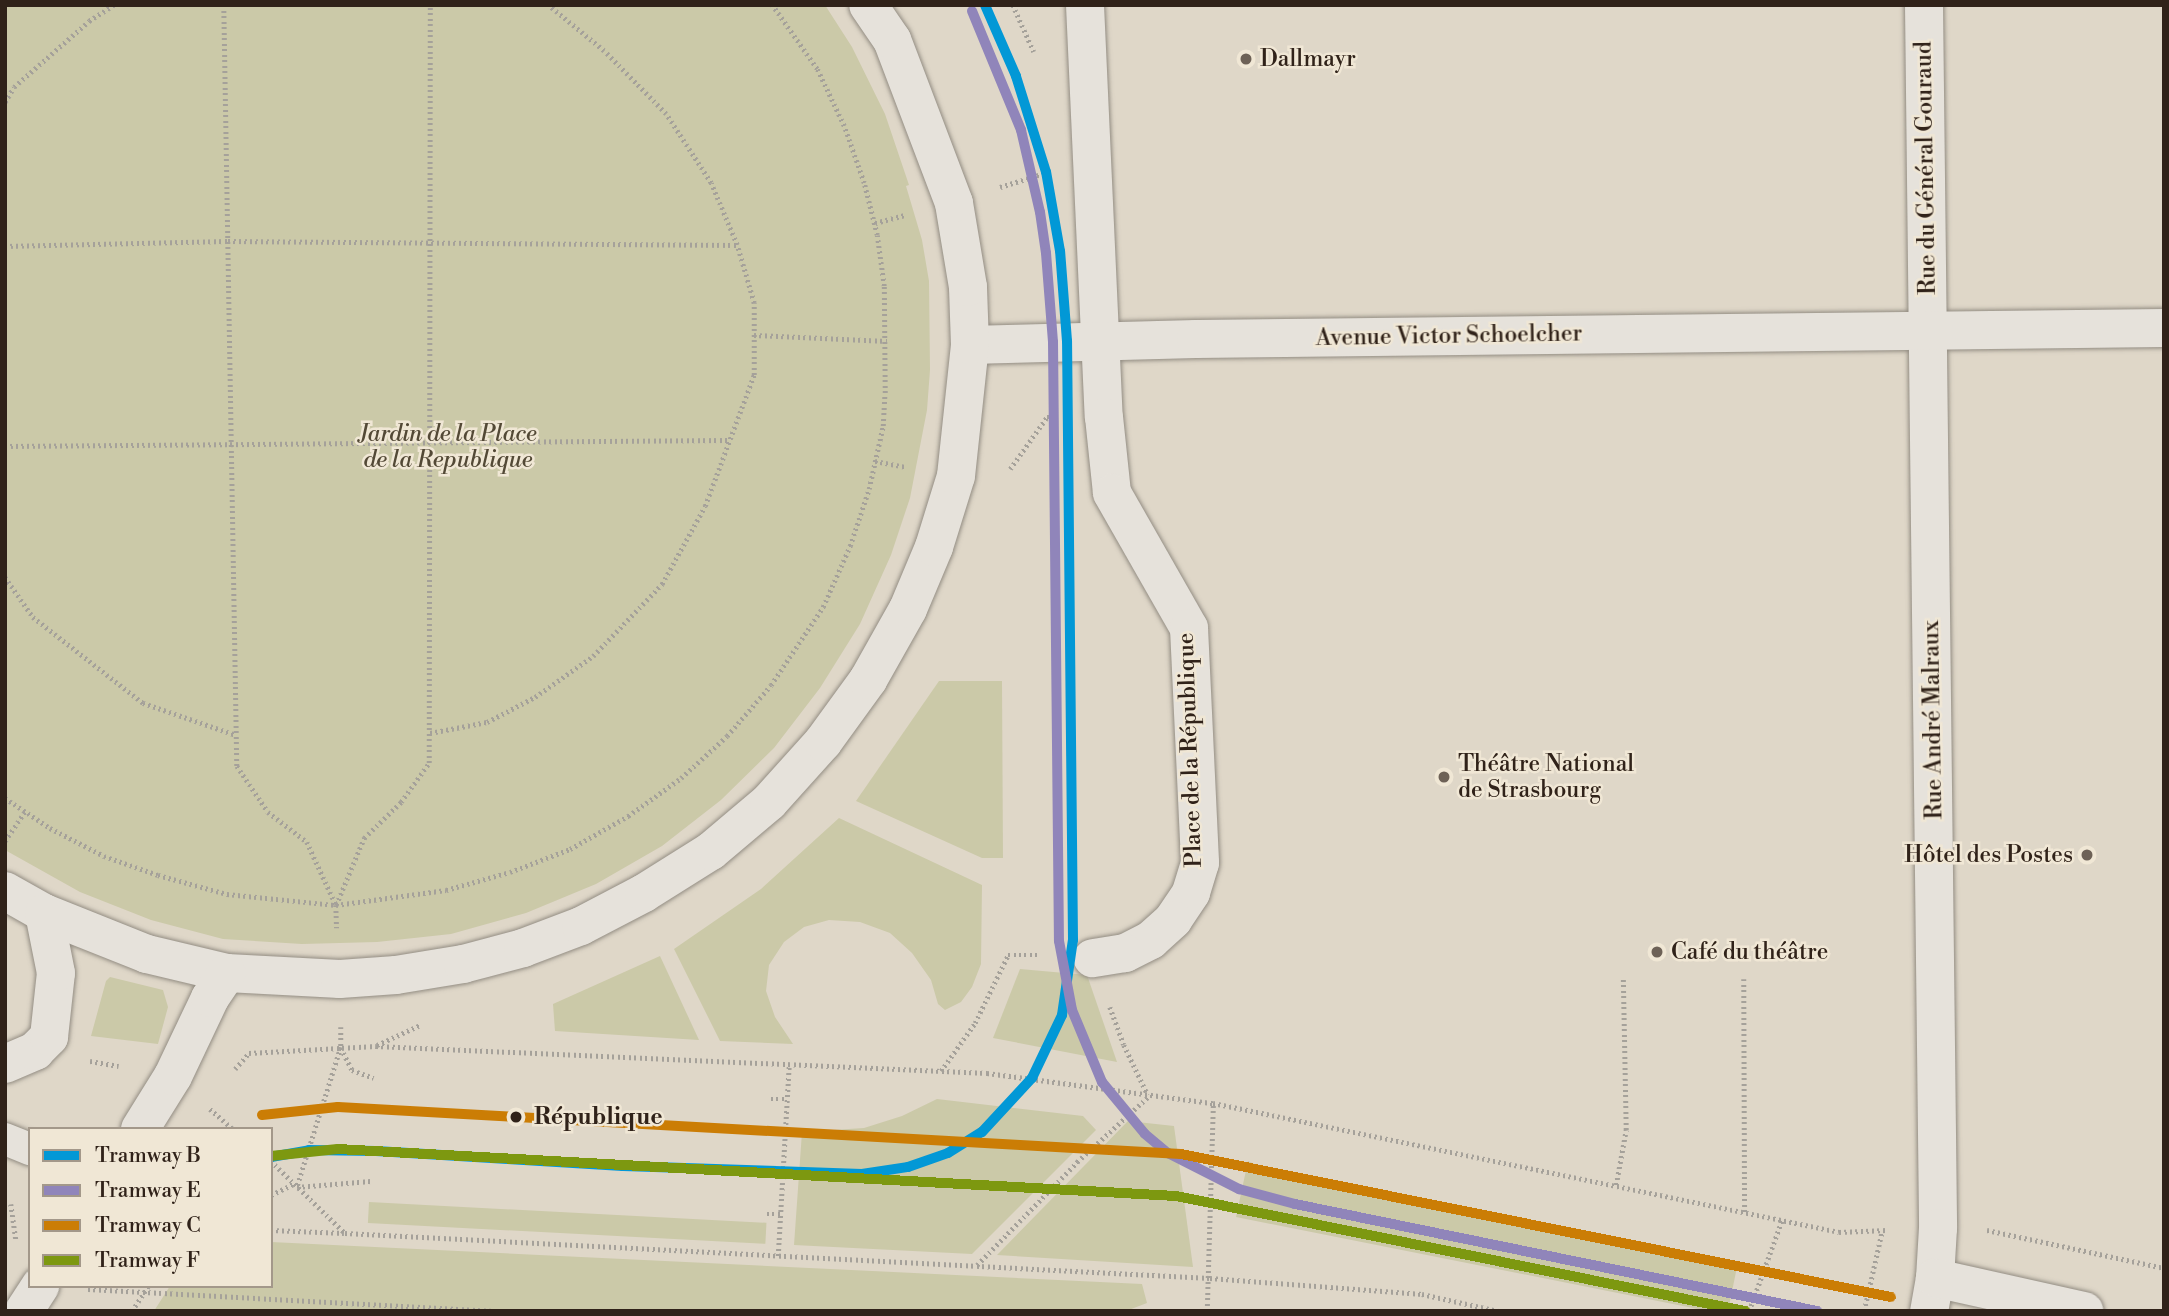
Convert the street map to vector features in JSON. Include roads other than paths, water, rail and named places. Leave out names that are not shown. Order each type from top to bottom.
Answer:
[{"type":"street","points":[[5,891],[44,913],[147,954],[227,972],[340,979],[396,975],[463,964],[523,948],[581,926],[644,893],[720,843],[769,802],[823,742],[868,680],[908,609],[934,547],[956,476],[970,345],[968,287],[954,202],[892,40],[868,5]]},
{"type":"street","name":"Place de la République","points":[[1085,5],[1104,417],[1112,493],[1189,628],[1200,863],[1191,892],[1173,920],[1151,940],[1125,953],[1092,958]]},
{"type":"street","name":"Rue du Général Gouraud","points":[[1924,5],[1924,211],[1929,331]]},
{"type":"street","name":"Avenue Victor Schoelcher","points":[[970,345],[1102,340],[2164,328]]},
{"type":"street","name":"Rue André Malraux","points":[[1929,331],[1938,1228],[1932,1294]]},
{"type":"street","points":[[20,1057],[49,1037],[56,973],[44,913]]},
{"type":"street","points":[[141,1127],[173,1076],[209,998],[227,972]]},
{"type":"street","points":[[24,1311],[39,1288]]},
{"type":"street","points":[[1932,1294],[2084,1311]]},
{"type":"lane","points":[[5,1139],[28,1148]]},
{"type":"tram line","name":"B","points":[[273,1157],[309,1150],[376,1151],[623,1166],[862,1174],[908,1167],[948,1153],[982,1132],[1032,1078],[1062,1015],[1073,940],[1067,341],[1060,251],[1046,172],[1016,76],[985,5]]},
{"type":"tram line","name":"E","points":[[972,11],[1021,130],[1040,212],[1046,253],[1053,342],[1059,941],[1072,1010],[1102,1082],[1145,1134],[1168,1153],[1239,1189],[1295,1204],[1817,1311]]},
{"type":"tram line","name":"C","points":[[262,1115],[338,1107],[1181,1154],[1891,1297]]},
{"type":"tram line","name":"F","points":[[273,1156],[338,1149],[1176,1196],[1745,1311]]},
{"type":"place","name":"Dallmayr","points":[[1246,59]]},
{"type":"place","name":"Théâtre National de Strasbourg","points":[[1444,777]]},
{"type":"place","name":"Hôtel des Postes","points":[[2087,855]]},
{"type":"place","name":"Café du théâtre","points":[[1657,952]]},
{"type":"place","name":"République","points":[[516,1117]]},
{"type":"park label","name":"Jardin de la Place de la Republique","points":[[448,447]]}]
